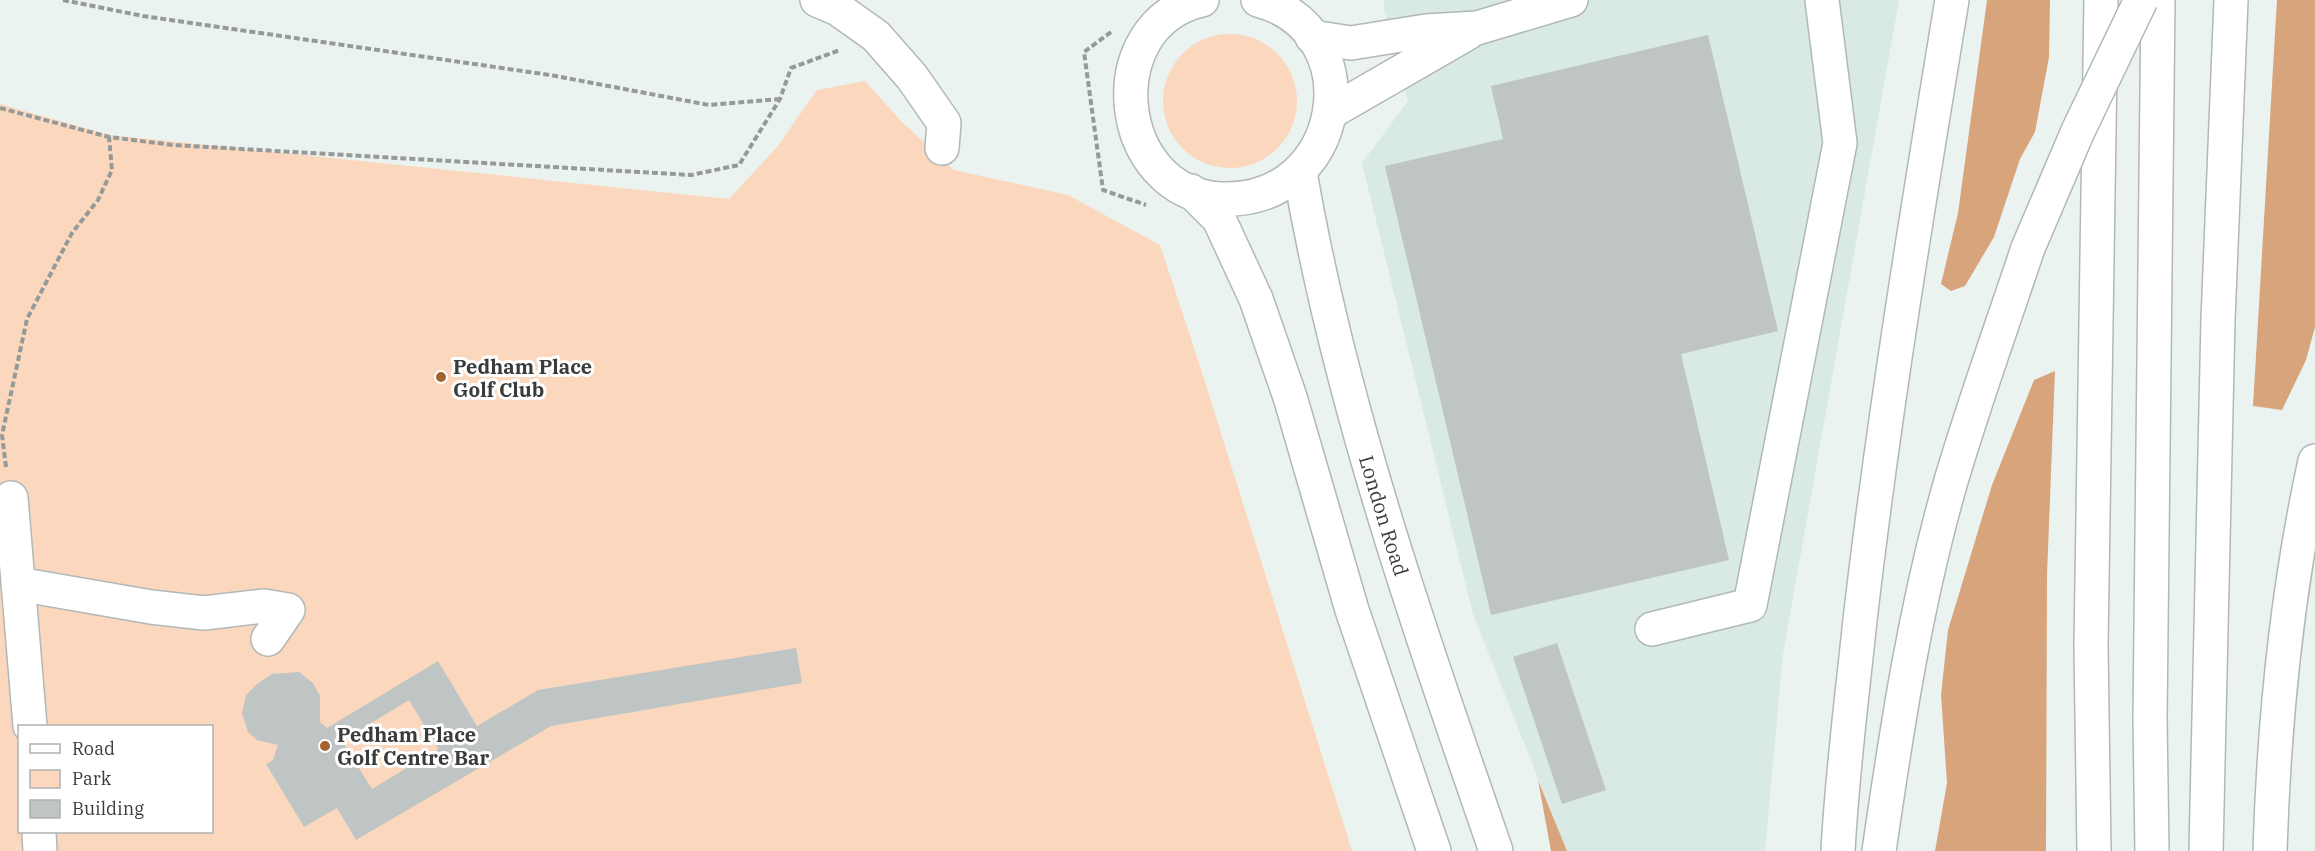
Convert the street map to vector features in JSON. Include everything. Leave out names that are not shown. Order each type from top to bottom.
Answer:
[{"type":"main road","points":[[817,0],[838,9],[876,36],[912,77],[944,123],[942,148]]},
{"type":"main road","points":[[1312,37],[1351,43],[1426,32],[1478,28],[1571,0]]},
{"type":"main road","points":[[1652,629],[1750,605],[1840,144],[1822,0]]},
{"type":"main road","points":[[1838,851],[1841,794],[1871,525],[1919,197],[1952,0]]},
{"type":"main road","points":[[2094,851],[2091,646],[2101,0]]},
{"type":"main road","points":[[1880,851],[1898,725],[1930,563],[1951,481],[2028,248],[2078,131],[2141,0]]},
{"type":"main road","points":[[2152,851],[2150,718],[2158,0]]},
{"type":"main road","points":[[2206,851],[2218,320],[2231,0]]},
{"type":"main road","points":[[1186,4],[1158,26],[1144,45],[1134,66],[1129,92],[1131,117],[1139,141],[1153,163],[1170,179],[1191,191],[1220,199],[1249,198],[1276,188],[1300,172],[1315,154],[1325,134],[1331,112],[1332,85],[1325,60],[1312,37],[1292,16],[1263,1]]},
{"type":"main road","points":[[1331,112],[1478,28]]},
{"type":"main road","name":"London Road","points":[[1300,172],[1312,241],[1341,367],[1376,487],[1496,851]]},
{"type":"main road","points":[[1191,191],[1219,219],[1256,299],[1290,397],[1352,610],[1434,851]]},
{"type":"main road","points":[[2271,851],[2272,784],[2288,615],[2315,461]]},
{"type":"main road","points":[[10,498],[30,725]]},
{"type":"main road","points":[[18,584],[151,607],[204,613],[264,606],[288,610],[268,639]]},
{"type":"main road","points":[[39,833],[40,851]]},
{"type":"path","points":[[63,0],[143,16],[550,75],[710,105],[780,99]]},
{"type":"path","points":[[1116,28],[1084,52],[1103,189],[1150,207]]},
{"type":"path","points":[[0,108],[109,137],[173,145],[692,175],[739,165],[780,99],[791,68],[843,49]]},
{"type":"path","points":[[10,498],[2,435],[27,319],[72,233],[98,200],[112,170],[109,137]]},
{"type":"shaded area","points":[[1384,0],[1899,0],[1783,654],[1765,851],[1567,851],[1473,614],[1362,163],[1408,101],[1384,9]]},
{"type":"shaded area","points":[[1987,0],[2050,0],[2049,57],[2035,132],[2020,159],[1994,237],[1965,286],[1951,291],[1941,284],[1958,213]]},
{"type":"shaded area","points":[[2277,0],[2315,0],[2315,327],[2306,360],[2282,410],[2253,406]]},
{"type":"shaded area","points":[[2055,371],[2047,575],[2046,851],[1935,851],[1947,783],[1941,695],[1948,630],[1992,485],[2034,380]]},
{"type":"shaded area","points":[[1538,780],[1567,851],[1551,851]]},
{"type":"green space","points":[[1230,34],[1256,39],[1277,54],[1292,75],[1297,101],[1292,127],[1277,148],[1256,163],[1230,168],[1204,163],[1183,148],[1168,127],[1163,101],[1168,75],[1183,54],[1204,39]]},
{"type":"green space","points":[[865,81],[902,122],[954,170],[1068,195],[1160,245],[1352,851],[0,851],[0,104],[110,135],[729,199],[777,147],[817,90]]},
{"type":"building","points":[[1708,35],[1778,331],[1681,354],[1729,560],[1491,615],[1385,166],[1503,139],[1491,86]]},
{"type":"building","points":[[1557,643],[1606,790],[1562,804],[1513,657]]},
{"type":"building","points":[[796,648],[802,683],[551,726],[356,840],[337,808],[304,827],[266,764],[273,760],[278,745],[257,740],[248,732],[242,713],[246,695],[257,684],[272,674],[299,672],[313,683],[320,696],[320,722],[327,728],[438,661],[477,726],[538,690]],"holes":[[[409,700],[438,749],[372,789],[342,741]]]},
{"type":"place","name":"Pedham Place Golf Club","points":[[441,377]]},
{"type":"place","name":"Pedham Place Golf Centre Bar","points":[[325,746]]}]
